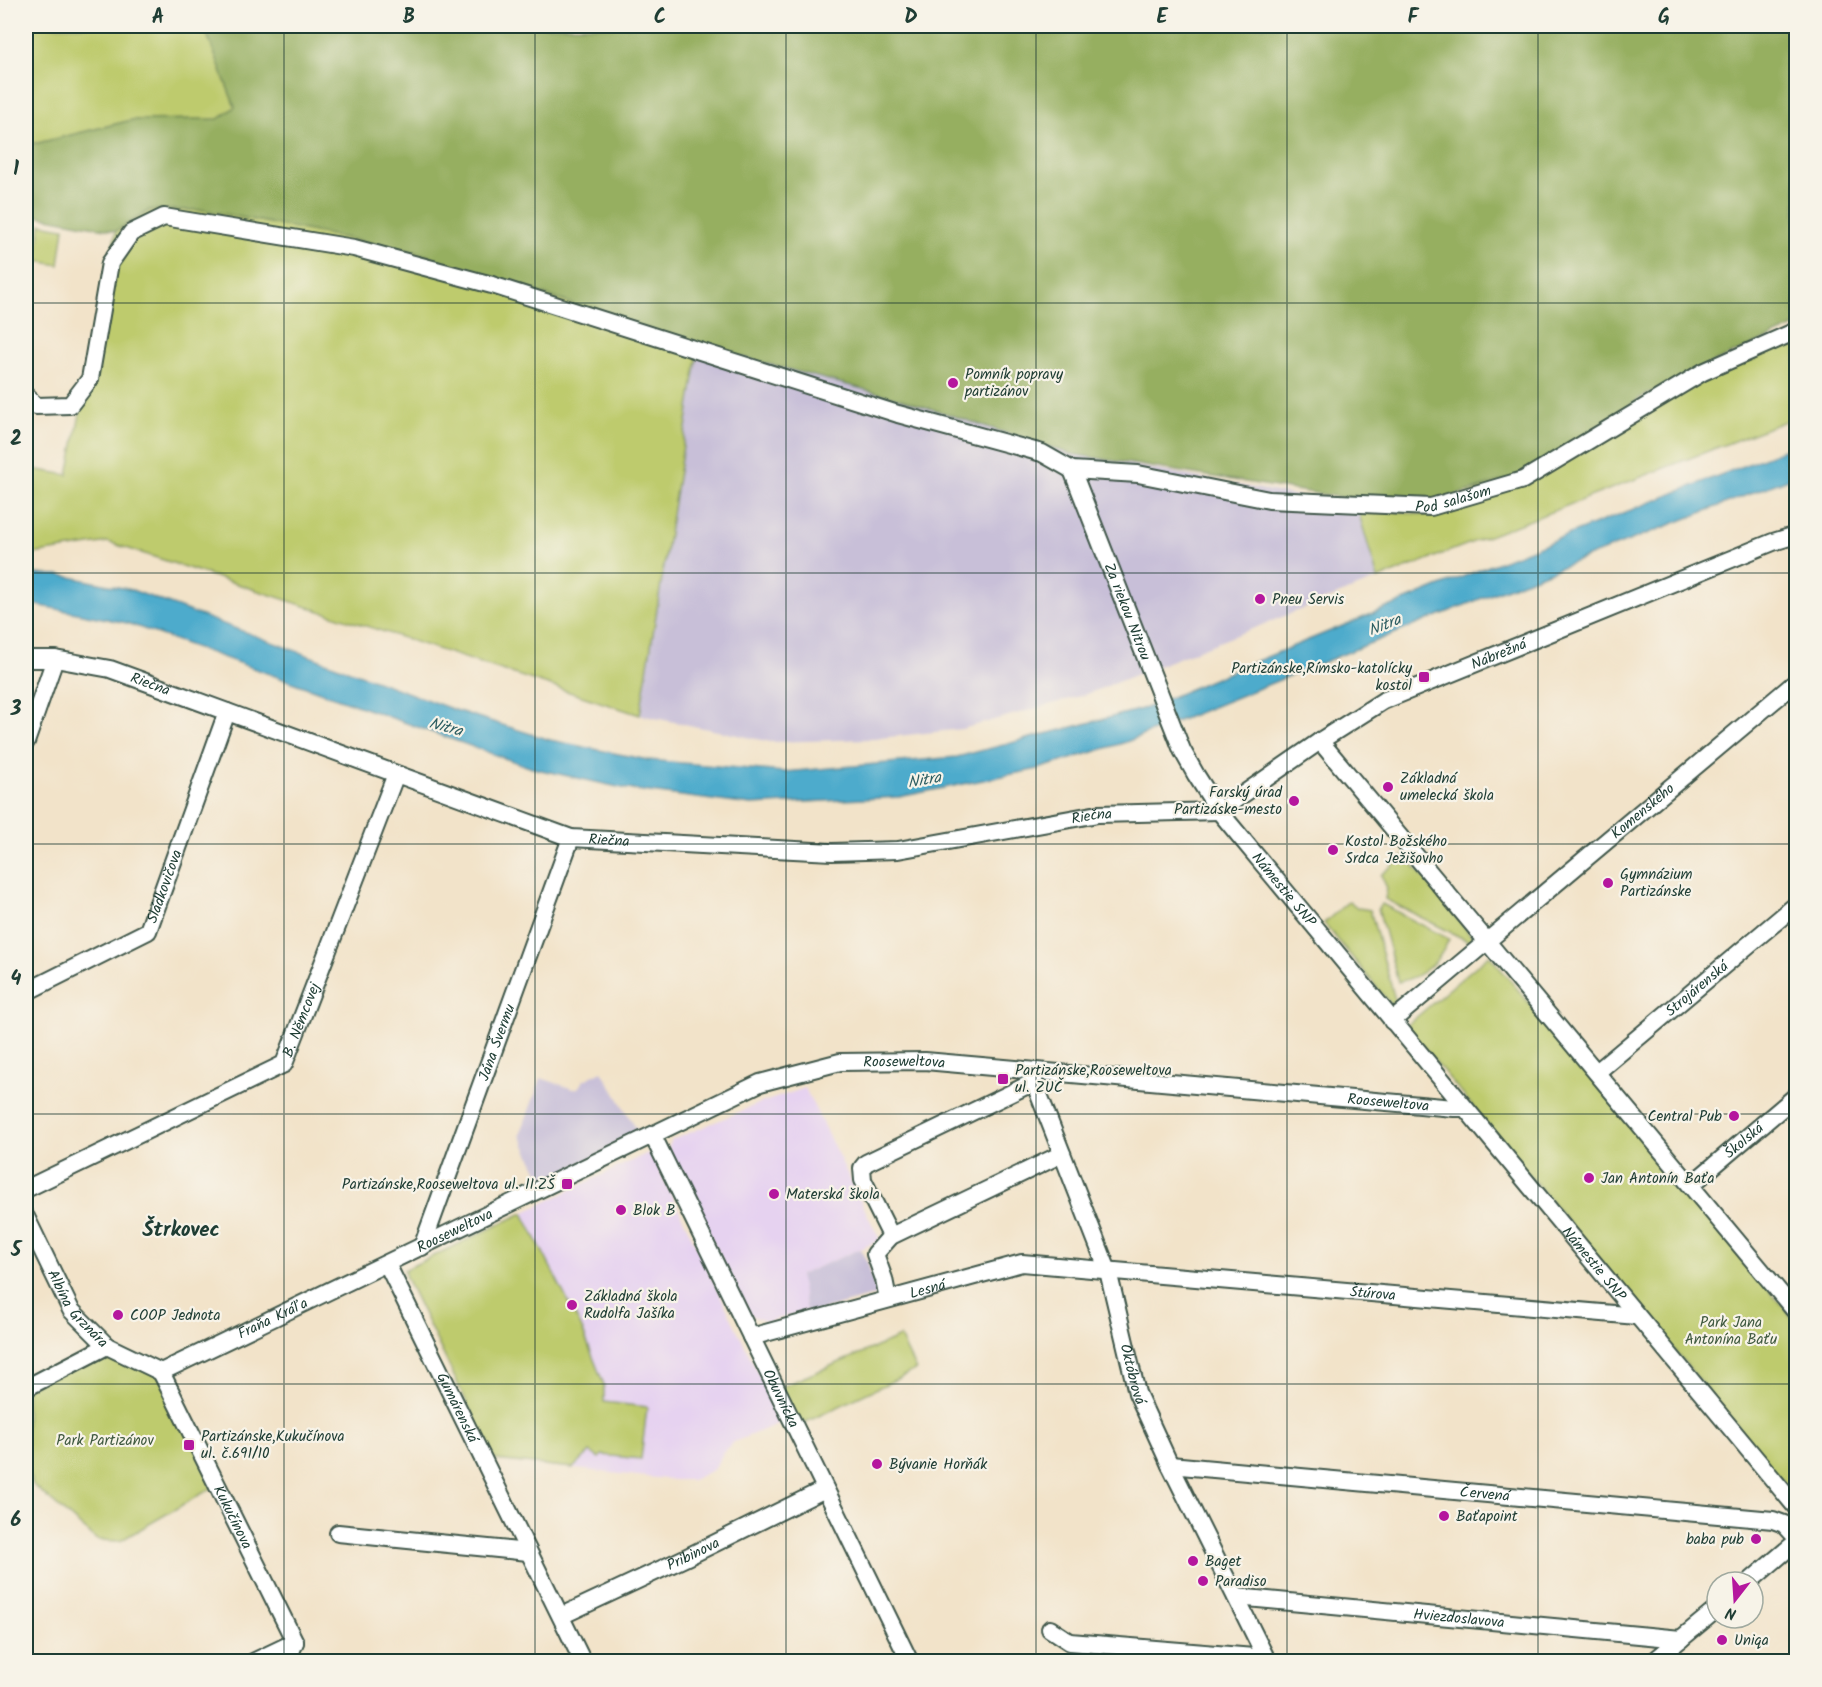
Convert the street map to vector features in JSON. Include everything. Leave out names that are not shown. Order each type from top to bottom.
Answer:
[{"type":"street","points":[[26,396],[36,406],[70,405],[90,379],[110,263],[131,232],[164,217],[354,248],[492,285],[898,414],[1042,453],[1072,470]]},
{"type":"street","name":"Pod salašom","points":[[1072,470],[1138,474],[1269,500],[1431,507],[1523,480],[1703,372],[1797,331]]},
{"type":"street","name":"Za riekou Nitrou","points":[[1072,470],[1183,751]]},
{"type":"street","name":"Nábrežná","points":[[1219,811],[1320,741],[1383,701],[1797,534]]},
{"type":"street","name":"Riečna","points":[[26,659],[55,659],[110,669],[571,838],[832,852],[897,850],[1098,814],[1219,811]]},
{"type":"street","points":[[26,742],[55,659]]},
{"type":"street","name":"Komenského","points":[[1487,940],[1797,682]]},
{"type":"street","name":"Sládkovičova","points":[[26,992],[148,931],[227,712]]},
{"type":"street","points":[[1320,741],[1797,1312]]},
{"type":"street","name":"Námestie SNP","points":[[1183,751],[1219,811],[1797,1507]]},
{"type":"street","name":"B. Němcovej","points":[[26,1189],[285,1064],[396,774]]},
{"type":"street","name":"Jána Švermu","points":[[422,1247],[571,838]]},
{"type":"street","name":"Strojárenská","points":[[1597,1072],[1797,905]]},
{"type":"street","points":[[1392,1021],[1487,940]]},
{"type":"street","name":"Rooseweltova","points":[[387,1264],[760,1083],[840,1062],[925,1061],[1034,1076],[1464,1107]]},
{"type":"street","points":[[891,1236],[863,1180],[862,1168],[866,1163],[1034,1076]]},
{"type":"street","name":"Októbrová","points":[[1034,1076],[1108,1271],[1137,1393],[1170,1465],[1267,1660]]},
{"type":"street","name":"Školská","points":[[1691,1185],[1797,1096]]},
{"type":"street","name":"Obuvnícka","points":[[653,1136],[909,1662]]},
{"type":"street","points":[[888,1299],[875,1254],[891,1236],[1062,1154]]},
{"type":"street","name":"Albína Grznára","points":[[26,1217],[71,1310],[107,1346],[161,1372]]},
{"type":"street","name":"Lesná","points":[[751,1337],[1022,1263],[1108,1271]]},
{"type":"street","name":"Fraňa Kráľa","points":[[161,1372],[387,1264]]},
{"type":"street","name":"Gumárenská","points":[[387,1264],[584,1662]]},
{"type":"street","name":"Štúrova","points":[[1108,1271],[1637,1316]]},
{"type":"street","points":[[26,1388],[107,1346]]},
{"type":"street","name":"Kukučínova","points":[[161,1372],[295,1642]]},
{"type":"street","name":"Červená","points":[[1170,1465],[1773,1520],[1784,1524],[1797,1536]]},
{"type":"street","name":"Pribinova","points":[[561,1616],[825,1489]]},
{"type":"street","points":[[338,1533],[528,1552]]},
{"type":"street","points":[[1763,1570],[1797,1542]]},
{"type":"street","name":"Hviezdoslavova","points":[[1236,1597],[1681,1639]]},
{"type":"street","points":[[1653,1662],[1705,1619]]},
{"type":"street","points":[[1050,1629],[1070,1642],[1267,1660]]},
{"type":"street","points":[[253,1662],[295,1642]]},
{"type":"street","points":[[287,1662],[295,1642]]},
{"type":"shaded area","points":[[699,346],[901,399],[1071,454],[1357,507],[1378,579],[1087,694],[962,729],[870,739],[771,742],[640,715]]},
{"type":"shaded area","points":[[602,1071],[640,1135],[543,1182],[520,1135],[541,1078],[573,1089],[578,1088],[584,1080]]},
{"type":"shaded area","name":"Materská škola","points":[[805,1088],[880,1240],[800,1275],[806,1311],[767,1322],[748,1314],[668,1148],[672,1140],[758,1104]]},
{"type":"shaded area","name":"Základná škola Rudolfa Jašíka","points":[[648,1153],[652,1155],[782,1422],[734,1442],[725,1450],[713,1470],[692,1480],[674,1480],[495,1460],[404,1270]]},
{"type":"shaded area","points":[[860,1249],[868,1264],[877,1295],[814,1312],[806,1311],[800,1275]]},
{"type":"green space","points":[[26,26],[204,26],[235,107],[218,119],[132,120],[38,143],[26,143]]},
{"type":"green space","points":[[204,26],[1796,26],[1796,326],[1642,397],[1530,472],[1431,503],[1357,500],[1071,454],[901,399],[699,346],[416,252],[204,210],[150,210],[116,231],[26,214],[26,143],[38,143],[132,120],[218,119],[235,107]]},
{"type":"green space","points":[[150,210],[204,210],[416,252],[699,346],[640,715],[108,542],[26,555],[26,468],[68,475],[116,231]]},
{"type":"green space","points":[[41,224],[64,228],[59,265],[36,261]]},
{"type":"green space","points":[[1796,340],[1796,417],[1378,579],[1357,507],[1426,515],[1707,379]]},
{"type":"green space","points":[[1405,855],[1474,939],[1470,942],[1385,899],[1387,888],[1381,875]]},
{"type":"green space","points":[[1349,901],[1358,908],[1370,910],[1396,1003],[1393,1007],[1324,923]]},
{"type":"green space","points":[[1382,904],[1449,939],[1435,962],[1415,977],[1398,982],[1378,908]]},
{"type":"green space","name":"Park Jana Antonína Baťu","points":[[1489,955],[1796,1322],[1796,1497],[1406,1026]]},
{"type":"green space","points":[[523,1213],[582,1329],[604,1385],[604,1402],[647,1407],[641,1459],[602,1455],[599,1458],[590,1452],[573,1468],[495,1460],[406,1278],[404,1270]]},
{"type":"green space","points":[[900,1337],[916,1370],[789,1430],[771,1391]]},
{"type":"green space","name":"Park Partizánov","points":[[107,1346],[161,1372],[217,1485],[120,1541],[97,1540],[34,1486],[26,1470],[26,1388]]},
{"type":"water","name":"Nitra","points":[[1796,445],[1796,476],[1497,592],[1126,742],[1038,769],[899,797],[751,805],[627,789],[532,768],[127,623],[26,603],[26,574],[61,575],[132,590],[452,709],[550,740],[648,760],[784,772],[957,757],[1146,708],[1489,566]]},
{"type":"place","name":"Pomník popravy partizánov","points":[[953,383]]},
{"type":"place","name":"Pneu Servis","points":[[1260,599]]},
{"type":"place","name":"Partizánske,Rímsko-katolícky kostol","points":[[1424,677]]},
{"type":"place","name":"Základná umelecká škola","points":[[1388,787]]},
{"type":"place","name":"Farský úrad Partizáske-mesto","points":[[1294,801]]},
{"type":"place","name":"Kostol Božského Srdca Ježišovho","points":[[1333,850]]},
{"type":"place","name":"Gymnázium Partizánske","points":[[1608,883]]},
{"type":"place","name":"Partizánske,Rooseweltova ul. ZUČ","points":[[1003,1079]]},
{"type":"place","name":"Central Pub","points":[[1734,1116]]},
{"type":"place","name":"Jan Antonín Baťa","points":[[1589,1178]]},
{"type":"place","name":"Partizánske,Rooseweltova ul. II.ZŠ","points":[[567,1184]]},
{"type":"place","name":"Materská škola","points":[[774,1194]]},
{"type":"place","name":"Blok B","points":[[621,1210]]},
{"type":"place","name":"Základná škola Rudolfa Jašíka","points":[[572,1305]]},
{"type":"place","name":"COOP Jednota","points":[[118,1315]]},
{"type":"place","name":"Partizánske,Kukučínova ul. č.691/10","points":[[189,1445]]},
{"type":"place","name":"Bývanie Horňák","points":[[877,1464]]},
{"type":"place","name":"Baťapoint","points":[[1444,1516]]},
{"type":"place","name":"baba pub","points":[[1756,1539]]},
{"type":"place","name":"Baget","points":[[1193,1561]]},
{"type":"place","name":"Paradiso","points":[[1203,1581]]},
{"type":"place","name":"Uniqa","points":[[1722,1640]]},
{"type":"district","name":"Štrkovec","points":[[181,1229]]}]
